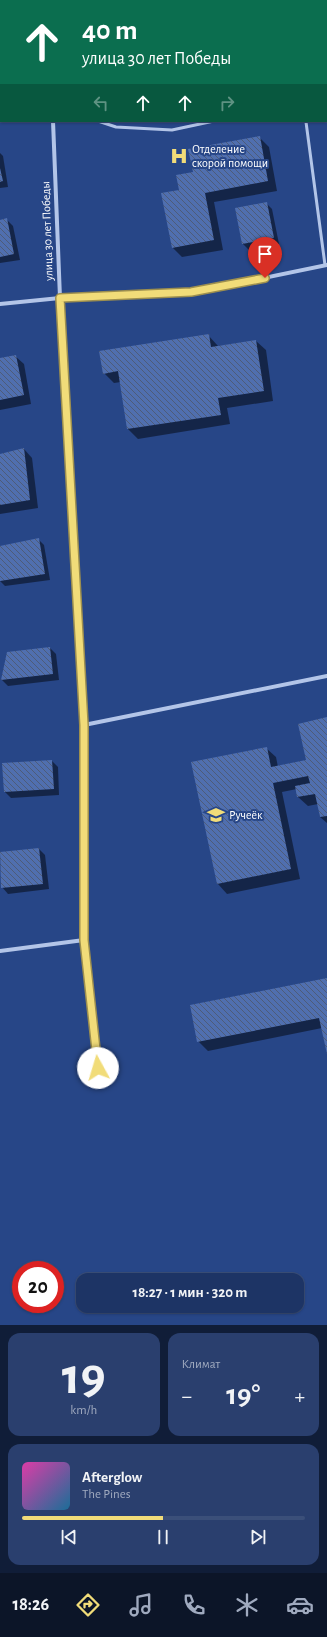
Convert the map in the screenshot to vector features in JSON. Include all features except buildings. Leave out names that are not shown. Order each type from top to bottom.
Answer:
[{"type":"street","name":"улица 30 лет Победы","points":[[53,122],[60,298],[84,725],[84,940]]},
{"type":"street","points":[[0,304],[60,298],[191,292],[326,265]]},
{"type":"street","points":[[84,725],[327,676]]},
{"type":"street","points":[[0,951],[84,940]]},
{"type":"lane","points":[[101,122],[116,127],[172,130],[209,122]]},
{"type":"lane","points":[[308,122],[326,265]]},
{"type":"lane","points":[[84,940],[98,1068]]},
{"type":"place","name":"Отделение скорой помощи","points":[[179,156]]},
{"type":"place","name":"Ручеёк","points":[[216,815]]},
{"type":"route","points":[[98,1068],[84,940],[84,725],[60,298],[191,292],[265,278]]}]
